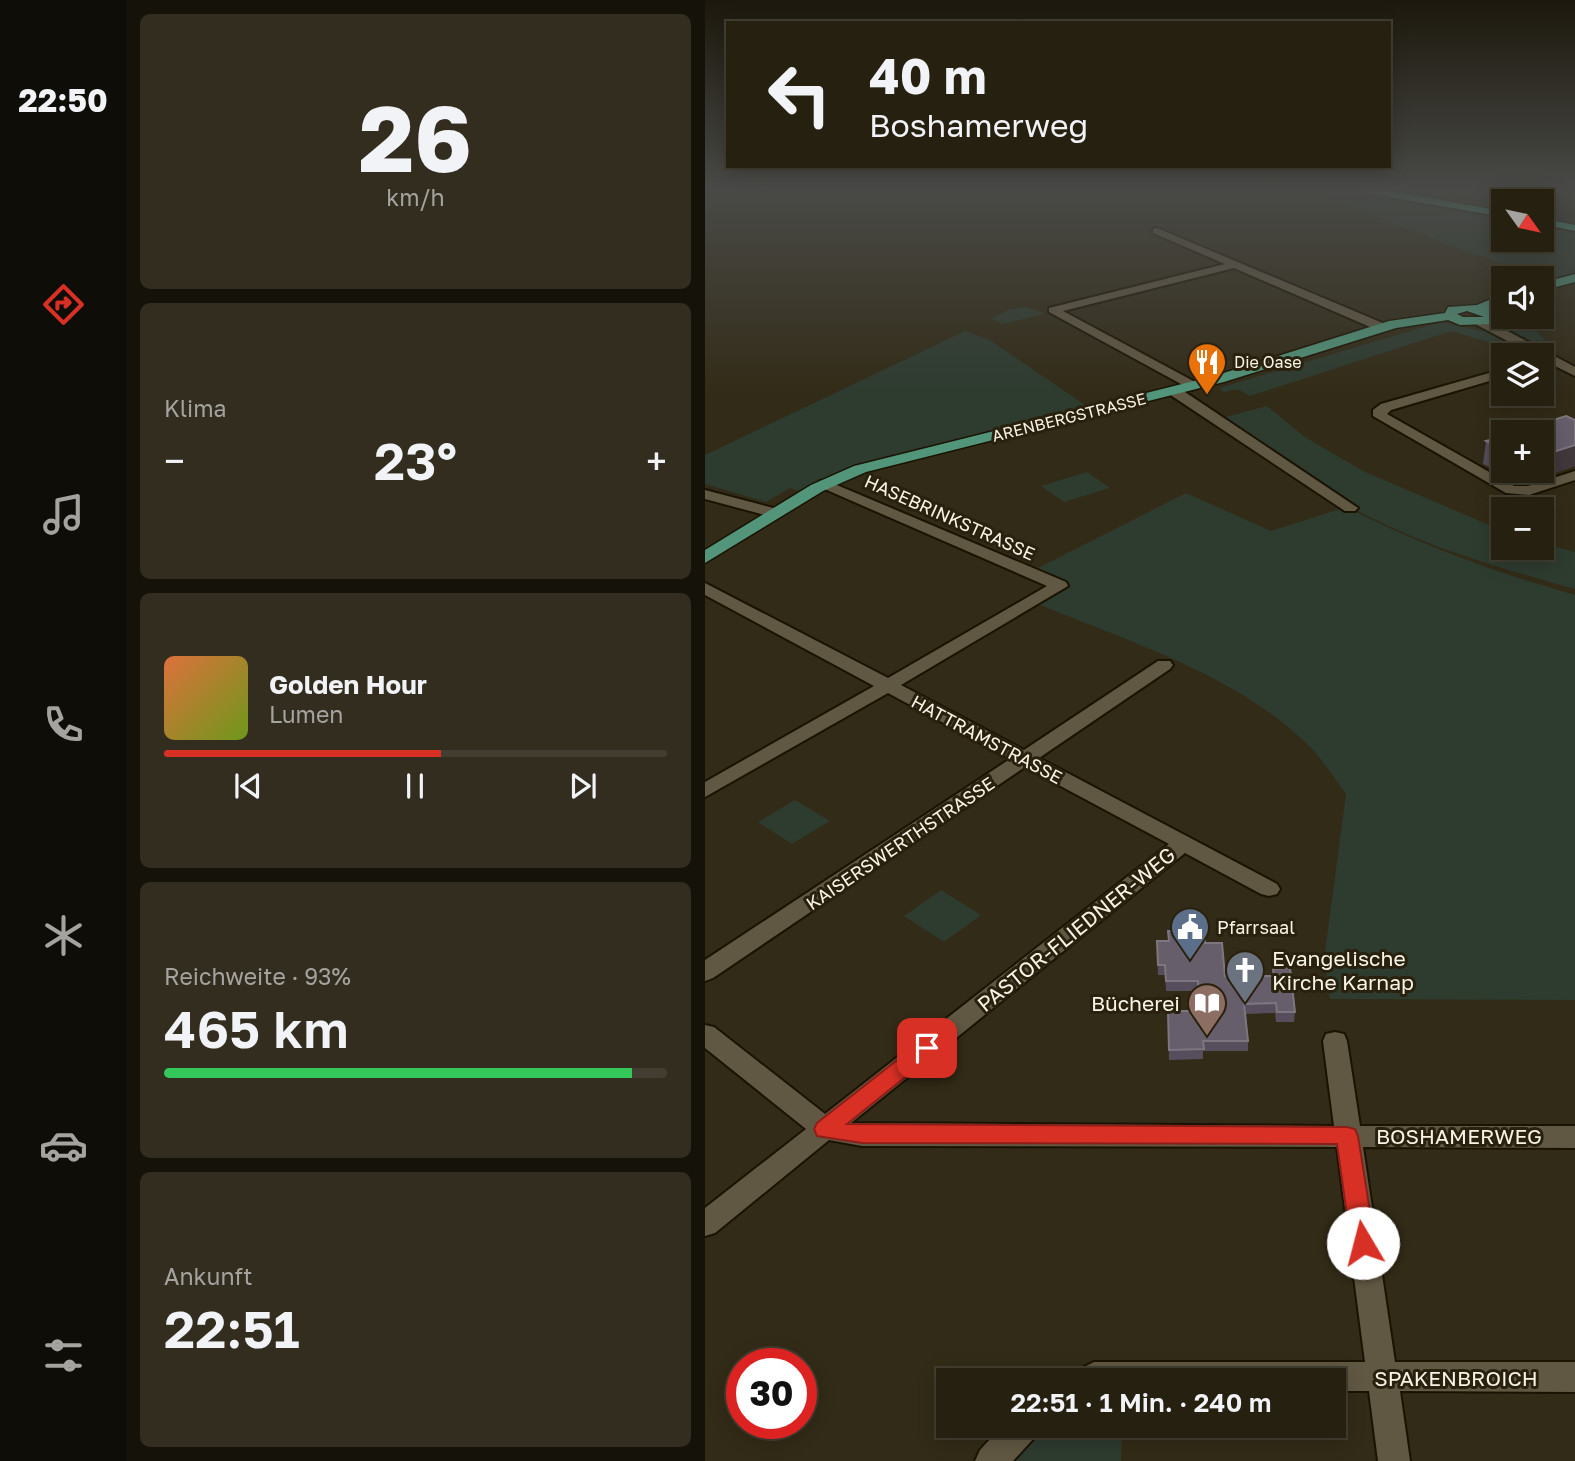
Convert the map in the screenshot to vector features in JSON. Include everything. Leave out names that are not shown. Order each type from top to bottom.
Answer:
[{"type":"main road","points":[[1554,284],[1575,278]]},
{"type":"main road","points":[[1480,315],[1491,307]]},
{"type":"main road","name":"ARENBERGSTRASSE","points":[[705,558],[825,484],[874,464],[1193,386],[1381,327],[1450,316],[1463,321],[1480,315]]},
{"type":"street","points":[[1219,258],[1381,327]]},
{"type":"street","points":[[1193,386],[1053,310],[1234,265]]},
{"type":"street","points":[[1480,315],[1521,343]]},
{"type":"street","points":[[1554,364],[1575,372]]},
{"type":"street","points":[[1491,376],[1386,407],[1380,410],[1380,416],[1511,490],[1529,491],[1575,475]]},
{"type":"street","points":[[1174,391],[1350,508]]},
{"type":"street","name":"HASEBRINKSTRASSE","points":[[825,484],[1060,586],[887,686]]},
{"type":"street","points":[[705,494],[776,513]]},
{"type":"street","name":"HATTRAMSTRASSE","points":[[705,588],[1269,889]]},
{"type":"street","name":"KAISERSWERTHSTRASSE","points":[[705,972],[1164,665]]},
{"type":"street","points":[[705,791],[887,686]]},
{"type":"street","name":"PASTOR-FLIEDNER-WEG","points":[[705,1224],[1184,843]]},
{"type":"street","name":"BOSHAMERWEG","points":[[705,1034],[825,1129],[862,1135],[1575,1137]]},
{"type":"street","points":[[1335,1041],[1394,1461]]},
{"type":"street","name":"SPAKENBROICH","points":[[1346,1378],[1575,1377]]},
{"type":"street","points":[[991,1461],[1013,1438]]},
{"type":"green space","points":[[1488,258],[1575,258],[1575,274],[1557,280],[1554,279],[1554,266],[1513,266]]},
{"type":"green space","points":[[1027,307],[1045,314],[1002,324],[991,319],[1010,309]]},
{"type":"green space","points":[[1443,322],[1481,331],[1535,329],[1548,343],[1492,343],[1451,331],[1250,396],[1238,389],[1224,392],[1219,388]]},
{"type":"green space","points":[[965,331],[990,340],[1090,411],[874,465],[808,494],[790,488],[766,502],[705,484],[705,455]]},
{"type":"green space","points":[[1267,406],[1305,437],[1363,471],[1491,526],[1491,560],[1554,560],[1554,546],[1575,552],[1575,589],[1461,555],[1379,522],[1319,487],[1218,419]]},
{"type":"green space","points":[[1087,472],[1110,488],[1064,502],[1041,486]]},
{"type":"green space","points":[[1186,493],[1271,531],[1346,507],[1458,557],[1575,595],[1575,1000],[1330,999],[1324,959],[1346,794],[1323,762],[1279,719],[1213,678],[1141,645],[1033,602],[1061,586],[1030,572]]},
{"type":"green space","points":[[795,800],[830,821],[792,844],[758,822]]},
{"type":"green space","points":[[941,890],[981,915],[944,942],[904,916]]},
{"type":"green space","points":[[1013,1438],[1122,1438],[1121,1461],[991,1461]]},
{"type":"building","points":[[1566,416],[1575,420],[1575,445],[1554,452],[1553,420]]},
{"type":"building","points":[[1168,931],[1204,931],[1205,943],[1222,943],[1225,976],[1274,976],[1273,969],[1290,968],[1295,1012],[1277,1012],[1276,1003],[1244,1004],[1248,1041],[1203,1041],[1204,1049],[1169,1050],[1168,1011],[1200,1011],[1198,981],[1166,981],[1165,965],[1158,965],[1157,941],[1169,941]]},
{"type":"place","name":"Die Oase","points":[[1207,396]]},
{"type":"place","name":"Pfarrsaal","points":[[1190,961]]},
{"type":"place","name":"Evangelische Kirche Karnap","points":[[1245,1004]]},
{"type":"place","name":"Bücherei","points":[[1207,1037]]},
{"type":"route","points":[[927,1048],[825,1129],[862,1135],[1347,1136],[1363,1243]]}]
